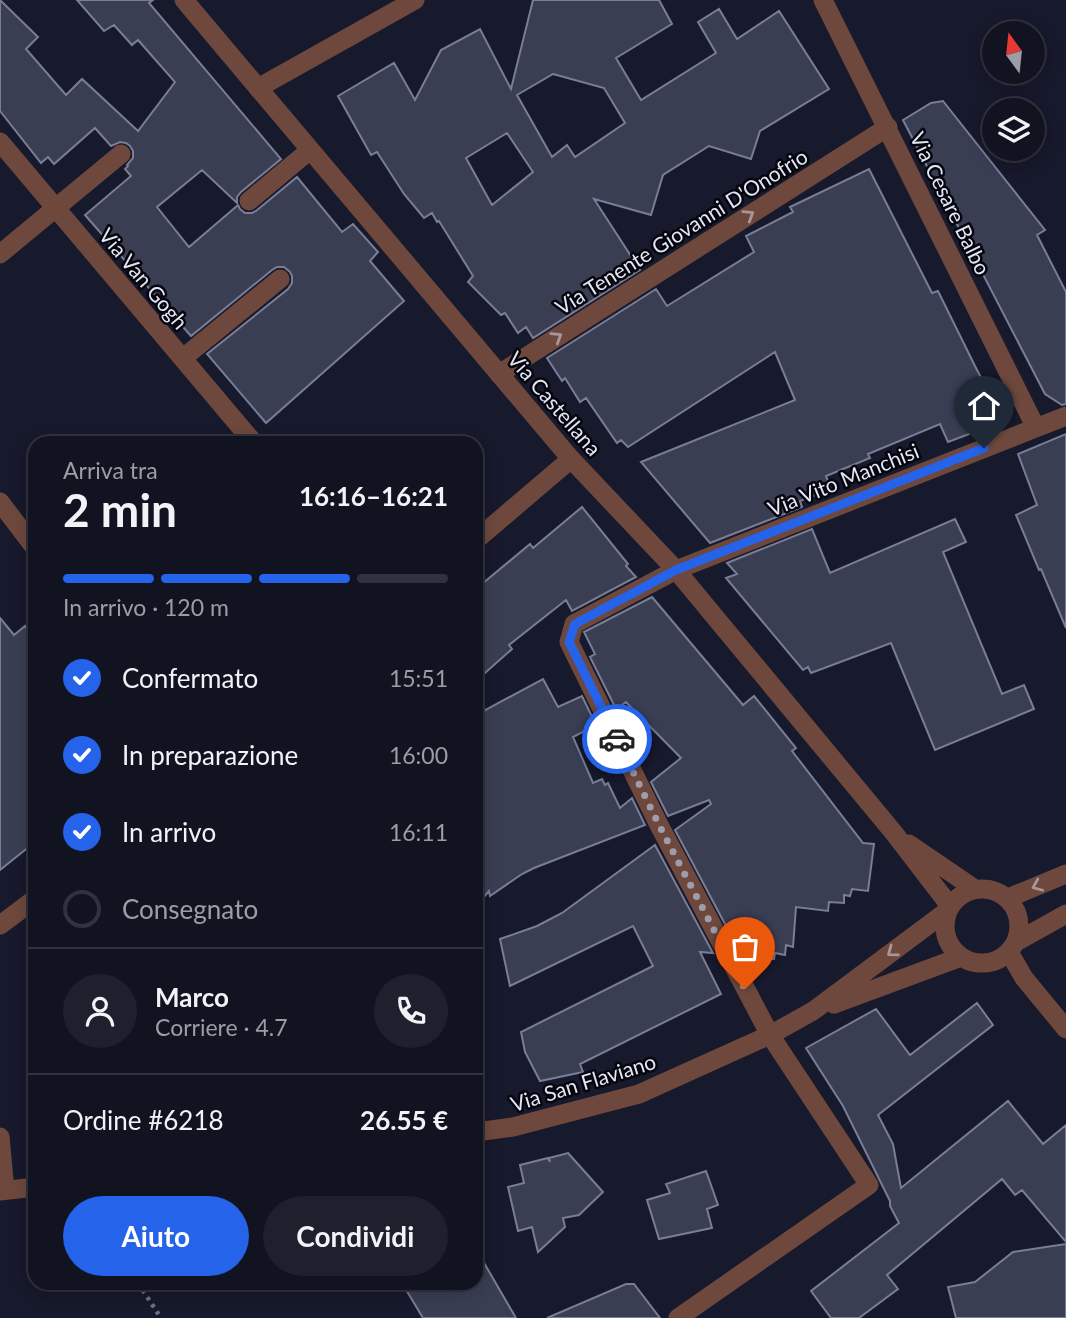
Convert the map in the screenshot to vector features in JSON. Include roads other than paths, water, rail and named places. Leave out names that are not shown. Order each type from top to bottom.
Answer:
[{"type":"street","name":"Via Castellana","points":[[184,0],[571,459],[676,570],[894,833],[948,909]]},
{"type":"street","points":[[258,88],[415,0]]},
{"type":"street","name":"Via Cesare Balbo","points":[[823,0],[1035,428]]},
{"type":"street","name":"Via Tenente Giovanni D'Onofrio","points":[[499,374],[888,127]]},
{"type":"street","name":"Via Van Gogh","points":[[0,142],[248,436]]},
{"type":"street","points":[[249,201],[310,150]]},
{"type":"street","points":[[0,254],[121,154]]},
{"type":"street","points":[[183,358],[280,279]]},
{"type":"street","name":"Via Vito Manchisi","points":[[678,1318],[869,1185],[769,1035],[659,825],[569,642],[575,624],[676,570],[1066,415]]},
{"type":"street","points":[[483,534],[571,459]]},
{"type":"street","points":[[0,502],[28,539]]},
{"type":"street","name":"Via Castellana","points":[[894,833],[975,889]]},
{"type":"street","points":[[1008,898],[1066,874]]},
{"type":"street","points":[[1066,914],[1012,947],[998,959],[986,963],[961,957],[946,937],[944,924],[948,909],[960,895],[987,888],[1008,898],[1019,919],[1019,931],[1012,947],[1024,978],[1066,1029]]},
{"type":"street","points":[[0,925],[28,904]]},
{"type":"street","name":"Via San Flaviano","points":[[813,1012],[948,909]]},
{"type":"street","name":"Via San Flaviano","points":[[483,1131],[513,1127],[639,1094],[813,1012],[961,957]]},
{"type":"street","points":[[0,1137],[3,1190],[28,1188]]}]
